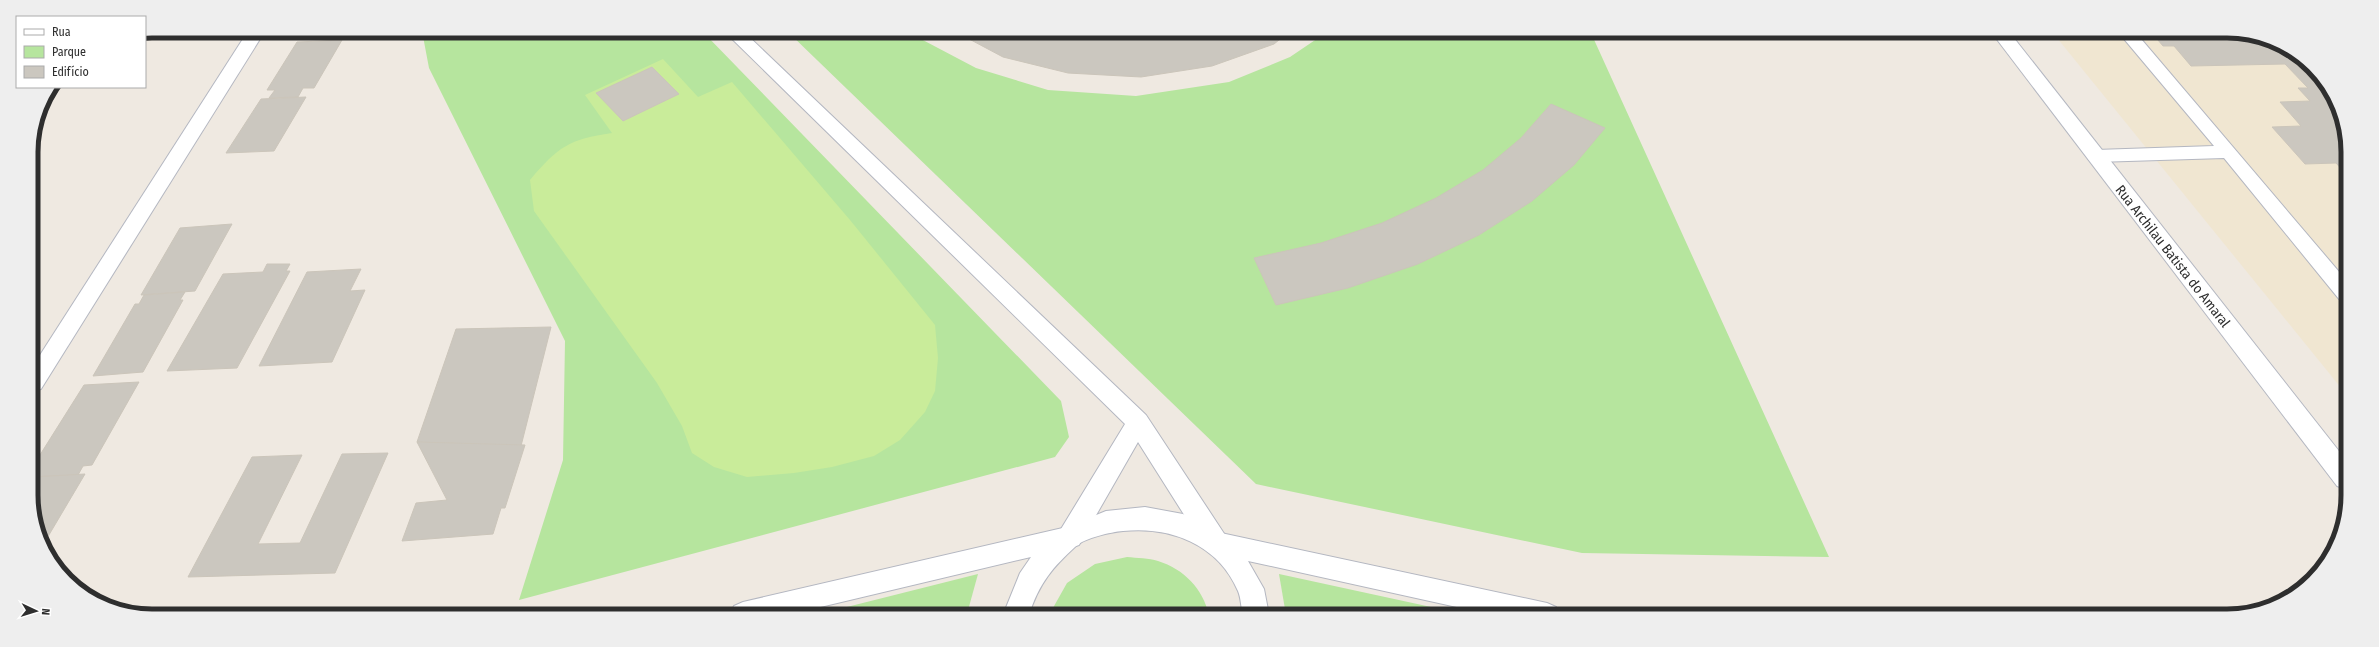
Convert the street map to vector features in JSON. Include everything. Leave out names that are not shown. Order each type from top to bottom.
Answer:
[{"type":"street","points":[[740,38],[1138,422],[1216,544],[1519,609]]},
{"type":"street","name":"Rua Archilau Batista do Amaral","points":[[2005,38],[2341,473]]},
{"type":"street","points":[[1018,609],[1024,588],[1040,565],[1070,537],[1138,422]]},
{"type":"street","points":[[764,609],[1070,537],[1106,522],[1145,518],[1183,525],[1216,544],[1234,561],[1251,589],[1255,609]]},
{"type":"lane","points":[[38,375],[253,38]]},
{"type":"lane","points":[[2131,38],[2229,152],[2341,288]]},
{"type":"lane","points":[[2096,156],[2229,152]]},
{"type":"shaded area","points":[[2057,38],[2234,38],[2264,44],[2284,53],[2308,71],[2326,95],[2335,115],[2341,145],[2341,388]]},
{"type":"green space","points":[[423,38],[709,38],[1061,401],[1069,437],[1055,457],[519,600],[563,460],[565,341],[429,68]]},
{"type":"green space","points":[[794,38],[919,38],[976,68],[1048,90],[1136,96],[1229,82],[1290,57],[1318,38],[1593,38],[1829,557],[1582,553],[1256,484]]},
{"type":"green space","points":[[663,59],[698,97],[732,82],[850,220],[935,325],[938,358],[935,391],[925,412],[900,440],[874,456],[832,467],[794,473],[747,477],[714,467],[692,453],[682,426],[657,383],[534,211],[530,180],[557,152],[565,146],[585,138],[612,133],[585,95]]},
{"type":"green space","points":[[1127,557],[1154,560],[1167,565],[1176,569],[1191,581],[1202,597],[1207,609],[1052,609],[1067,583],[1095,564]]},
{"type":"green space","points":[[978,574],[968,609],[839,609]]},
{"type":"green space","points":[[1279,574],[1440,609],[1285,609]]},
{"type":"building","points":[[967,38],[1282,38],[1274,44],[1212,66],[1141,77],[1068,73],[1003,57]]},
{"type":"building","points":[[2156,38],[2234,38],[2264,44],[2284,53],[2308,71],[2326,95],[2335,115],[2339,130],[2341,145],[2341,168],[2336,163],[2305,164],[2272,127],[2301,126],[2280,102],[2310,101],[2298,88],[2308,88],[2285,64],[2191,66],[2174,46],[2163,46]]},
{"type":"building","points":[[342,40],[314,88],[303,88],[298,97],[269,98],[275,90],[267,90],[297,42]]},
{"type":"building","points":[[652,67],[679,94],[623,121],[596,93]]},
{"type":"building","points":[[306,97],[274,151],[226,153],[261,99]]},
{"type":"building","points":[[1551,104],[1605,128],[1574,165],[1532,201],[1479,235],[1418,264],[1348,288],[1276,305],[1254,258],[1321,243],[1382,223],[1436,198],[1483,170],[1521,138]]},
{"type":"building","points":[[232,224],[195,291],[141,295],[180,228]]},
{"type":"building","points":[[267,264],[290,264],[286,271],[290,271],[237,368],[167,371],[223,274],[263,272]]},
{"type":"building","points":[[361,269],[350,291],[365,290],[332,362],[259,366],[307,272]]},
{"type":"building","points":[[185,292],[180,300],[183,300],[143,372],[93,376],[135,304],[139,304],[144,295]]},
{"type":"building","points":[[551,327],[521,446],[417,442],[456,329]]},
{"type":"building","points":[[139,382],[92,465],[83,466],[78,475],[38,477],[38,470],[40,467],[38,467],[38,458],[84,385]]},
{"type":"building","points":[[417,442],[525,445],[505,508],[501,508],[493,534],[402,541],[416,503],[447,500]]},
{"type":"building","points":[[388,453],[335,573],[188,577],[252,457],[302,455],[258,544],[300,543],[342,454]]},
{"type":"building","points":[[85,474],[47,539],[40,517],[38,502],[38,477]]}]
